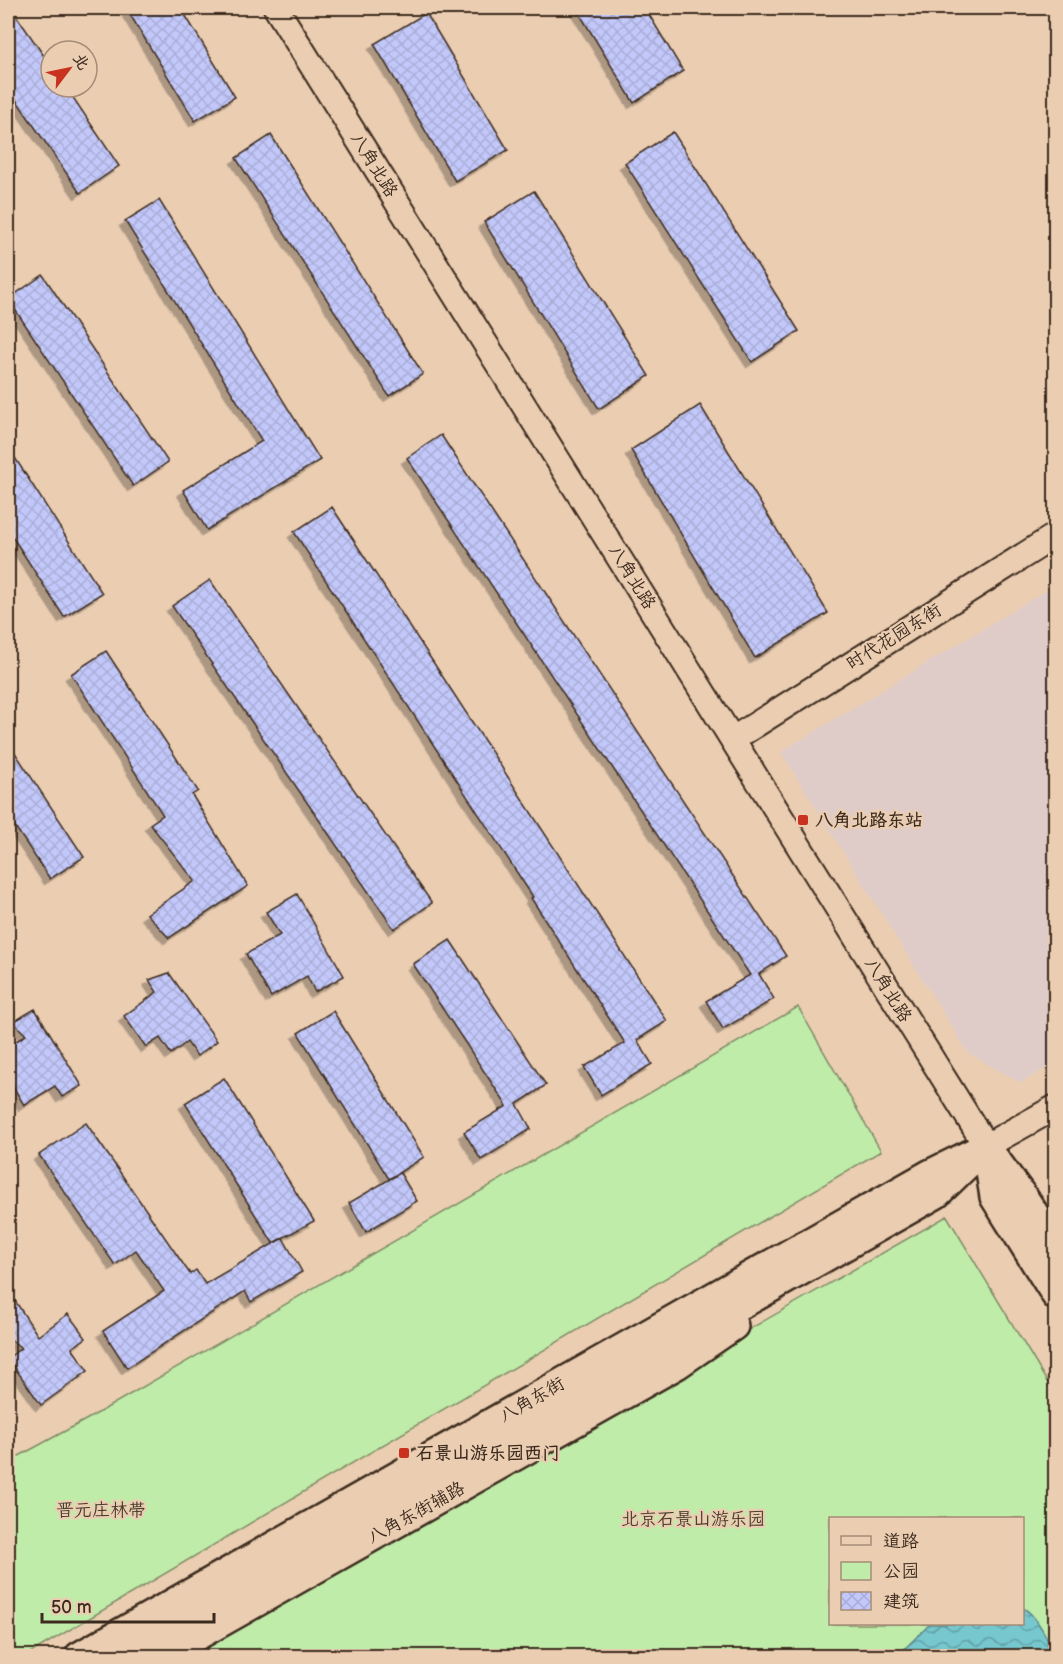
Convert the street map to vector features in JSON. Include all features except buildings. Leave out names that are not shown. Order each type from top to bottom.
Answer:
[{"type":"main road","name":"八角北路","points":[[986,1146],[1025,1199],[1056,1247]]},
{"type":"main road","name":"八角北路","points":[[986,1146],[994,1197],[1056,1296]]},
{"type":"main road","name":"八角东街","points":[[123,1656],[937,1194],[986,1146]]},
{"type":"main road","name":"八角东街","points":[[79,1656],[931,1173],[986,1146]]},
{"type":"main road","name":"八角东街辅路","points":[[162,1656],[677,1365],[716,1340],[816,1263]]},
{"type":"street","name":"八角北路","points":[[276,8],[986,1146]]},
{"type":"street","name":"时代花园东街","points":[[733,739],[1056,535]]},
{"type":"street","name":"八角东街","points":[[986,1146],[1056,1107]]},
{"type":"shaded area","points":[[1055,585],[1055,1063],[1021,1083],[968,1053],[781,752]]},
{"type":"green space","name":"晋元庄林带","points":[[798,1007],[881,1151],[27,1655],[8,1655],[8,1462],[91,1417]]},
{"type":"green space","name":"北京石景山游乐园","points":[[947,1216],[1055,1395],[1055,1656],[179,1656]]},
{"type":"water","points":[[1024,1609],[1042,1629],[1054,1656],[897,1656],[929,1625],[1024,1625]]},
{"type":"place","name":"八角北路东站","points":[[803,820]]},
{"type":"place","name":"石景山游乐园西门","points":[[404,1453]]}]
